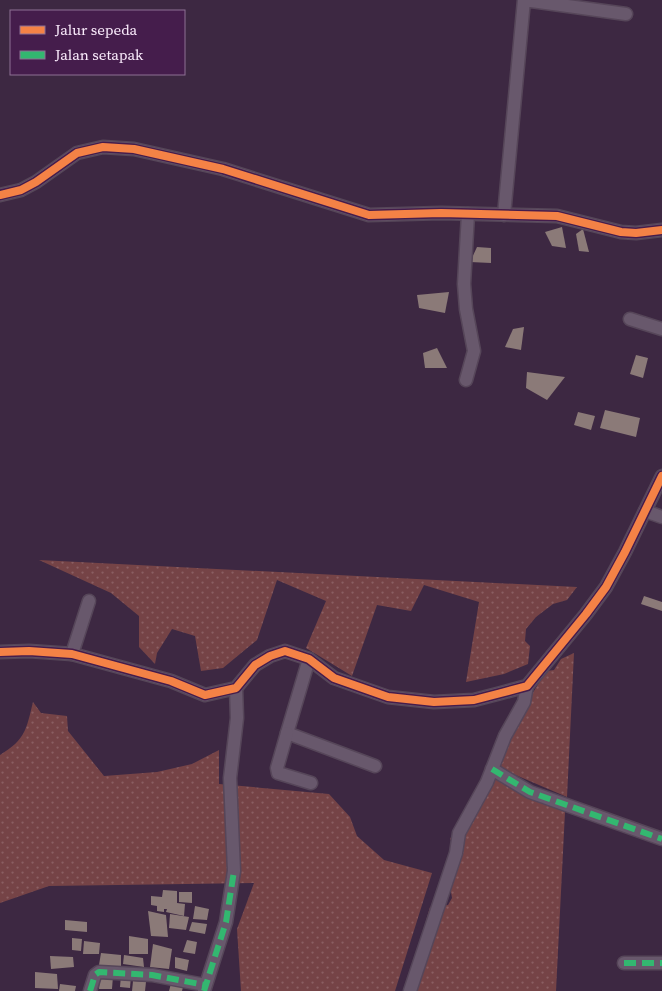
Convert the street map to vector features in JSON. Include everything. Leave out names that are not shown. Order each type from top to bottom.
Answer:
[{"type":"street","points":[[504,215],[524,0],[626,14]]},
{"type":"street","points":[[0,195],[21,190],[36,182],[77,153],[103,148],[126,148],[223,169],[369,215],[468,214],[557,216],[636,234],[662,230]]},
{"type":"street","points":[[466,380],[474,351],[466,309],[464,284],[468,214]]},
{"type":"street","points":[[630,319],[662,329]]},
{"type":"street","points":[[410,991],[456,853],[459,833],[492,769],[505,736],[524,702],[527,686],[566,640],[606,587],[662,476]]},
{"type":"street","points":[[645,511],[662,517]]},
{"type":"street","points":[[72,654],[89,601]]},
{"type":"street","points":[[0,652],[29,651],[72,654],[170,681],[205,695],[212,695],[236,688],[255,665],[280,651],[291,652],[309,659],[334,678],[388,697],[425,701],[474,700],[527,686]]},
{"type":"street","points":[[309,659],[277,768],[278,773],[310,783]]},
{"type":"street","points":[[90,991],[95,975],[99,972],[152,974],[205,988],[226,922],[234,871],[230,778],[237,718],[236,688]]},
{"type":"street","points":[[287,733],[375,766]]},
{"type":"street","points":[[492,769],[530,792],[662,839]]},
{"type":"street","points":[[624,963],[662,962]]},
{"type":"shaded area","points":[[39,560],[577,587],[567,600],[553,604],[536,617],[526,629],[525,641],[530,646],[528,664],[504,674],[466,682],[479,602],[424,585],[411,611],[377,605],[352,676],[306,648],[326,601],[277,580],[257,640],[223,668],[201,671],[195,636],[172,629],[157,653],[155,664],[139,647],[139,616],[111,593]]},
{"type":"shaded area","points":[[574,653],[567,797],[490,764],[546,671],[554,670],[561,659]]},
{"type":"shaded area","points":[[33,702],[41,713],[67,716],[68,731],[104,776],[157,772],[192,764],[219,750],[219,784],[329,794],[350,817],[357,836],[384,860],[432,873],[395,991],[241,991],[237,929],[254,883],[49,886],[0,903],[0,755],[15,744],[24,733]]},
{"type":"shaded area","points":[[488,775],[565,812],[556,991],[406,991],[430,907],[448,905],[452,898],[451,892],[439,886],[458,847],[450,839]]},
{"type":"building","points":[[562,227],[566,248],[552,246],[545,232]]},
{"type":"building","points":[[583,229],[589,252],[579,251],[576,234]]},
{"type":"building","points":[[477,247],[491,248],[491,263],[470,262]]},
{"type":"building","points":[[449,292],[445,313],[419,308],[417,295]]},
{"type":"building","points":[[524,327],[521,350],[505,347],[513,329]]},
{"type":"building","points":[[437,348],[447,368],[425,368],[423,353]]},
{"type":"building","points":[[636,355],[648,358],[643,378],[630,374]]},
{"type":"building","points":[[527,372],[565,377],[547,400],[526,388]]},
{"type":"building","points":[[605,410],[640,418],[636,437],[600,428]]},
{"type":"building","points":[[578,412],[595,416],[591,430],[574,425]]},
{"type":"building","points":[[644,596],[662,602],[662,611],[641,604]]},
{"type":"building","points":[[163,890],[177,891],[177,903],[185,904],[184,916],[166,912],[167,909],[164,909],[164,912],[157,911],[157,906],[151,905],[151,896],[162,897]]},
{"type":"building","points":[[179,892],[192,892],[192,903],[179,902]]},
{"type":"building","points":[[195,906],[209,909],[207,920],[193,919]]},
{"type":"building","points":[[148,911],[166,915],[168,937],[151,936]]},
{"type":"building","points":[[170,914],[189,917],[186,930],[169,928]]},
{"type":"building","points":[[65,920],[87,922],[87,932],[65,930]]},
{"type":"building","points":[[192,922],[207,924],[205,934],[189,931]]},
{"type":"building","points":[[129,936],[148,939],[148,954],[129,954]]},
{"type":"building","points":[[72,938],[82,939],[81,951],[72,950]]},
{"type":"building","points":[[187,940],[197,942],[195,954],[183,952]]},
{"type":"building","points":[[84,941],[100,943],[99,954],[83,954]]},
{"type":"building","points":[[153,944],[172,949],[169,969],[150,967]]},
{"type":"building","points":[[101,953],[121,955],[121,967],[99,965]]},
{"type":"building","points":[[124,955],[143,958],[144,967],[123,964]]},
{"type":"building","points":[[50,956],[73,957],[74,967],[51,969]]},
{"type":"building","points":[[175,957],[189,960],[187,971],[175,968]]},
{"type":"building","points":[[35,972],[57,974],[58,989],[35,988]]},
{"type":"building","points":[[100,975],[113,976],[112,989],[99,989]]},
{"type":"building","points":[[121,975],[131,976],[130,988],[120,987]]},
{"type":"building","points":[[172,980],[184,983],[182,991],[169,991]]},
{"type":"building","points":[[133,981],[146,982],[145,991],[132,991]]},
{"type":"building","points":[[60,984],[76,986],[75,991],[59,991]]},
{"type":"marked path","points":[[492,769],[530,792],[662,839]]},
{"type":"marked path","points":[[204,991],[226,922],[234,871]]},
{"type":"marked path","points":[[624,963],[662,963]]},
{"type":"marked path","points":[[90,991],[95,975],[99,972],[152,975],[205,985]]},
{"type":"cycle path","points":[[0,195],[21,190],[36,182],[77,153],[103,147],[134,149],[223,169],[369,215],[441,213],[557,216],[621,232],[636,233],[662,230]]},
{"type":"cycle path","points":[[0,652],[29,651],[72,654],[171,681],[205,695],[236,688],[255,665],[270,656],[285,651],[309,659],[334,678],[388,697],[434,702],[474,700],[501,693],[527,686],[586,614],[606,587],[662,476]]}]
